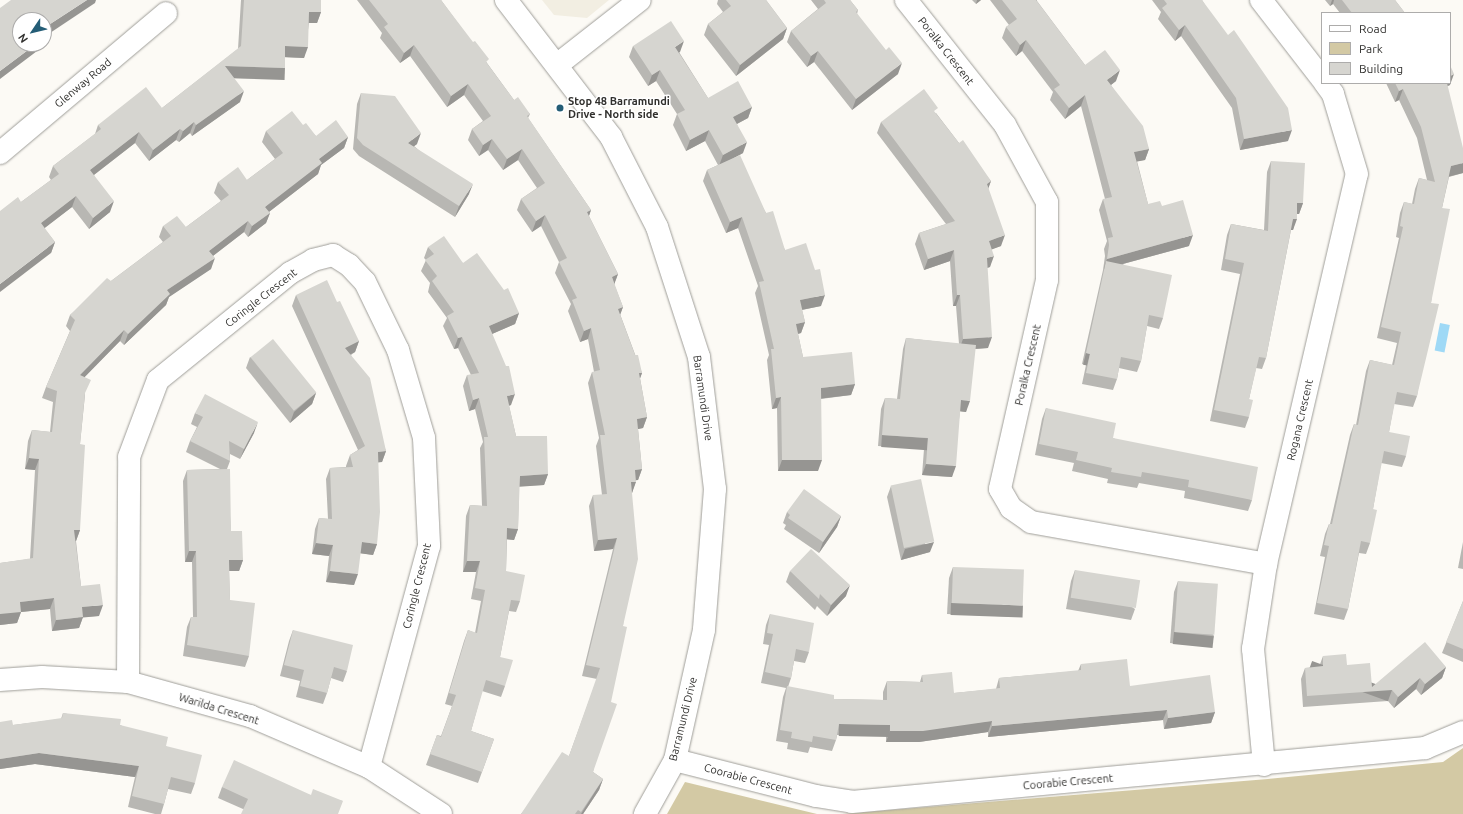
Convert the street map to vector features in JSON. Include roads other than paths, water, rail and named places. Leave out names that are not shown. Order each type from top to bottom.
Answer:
[{"type":"street","name":"Barramundi Drive","points":[[506,0],[611,137],[657,227],[699,357],[715,489],[704,630],[674,760],[645,814]]},
{"type":"street","points":[[557,65],[640,0]]},
{"type":"street","name":"Poralka Crescent","points":[[906,0],[1005,125],[1047,202],[1047,280],[1000,489],[1011,508],[1031,522],[1266,564]]},
{"type":"street","points":[[1262,0],[1321,78]]},
{"type":"street","name":"Glenway Road","points":[[0,153],[166,13]]},
{"type":"street","name":"Rogana Crescent","points":[[1264,764],[1253,649],[1266,564],[1357,174],[1333,94],[1326,84]]},
{"type":"street","name":"Coringle Crescent","points":[[128,682],[129,457],[158,380],[290,273],[313,260],[333,256],[348,265],[365,282],[398,350],[424,438],[429,546],[369,766]]},
{"type":"street","name":"Warilda Crescent","points":[[0,680],[42,677],[128,682],[250,716],[369,766],[441,814]]},
{"type":"street","name":"Coorabie Crescent","points":[[674,760],[816,796],[852,802],[1425,748],[1463,732]]},
{"type":"water","points":[[1440,323],[1450,325],[1444,352],[1435,350]]},
{"type":"place","name":"Stop 48 Barramundi Drive - North side","points":[[560,108]]}]
